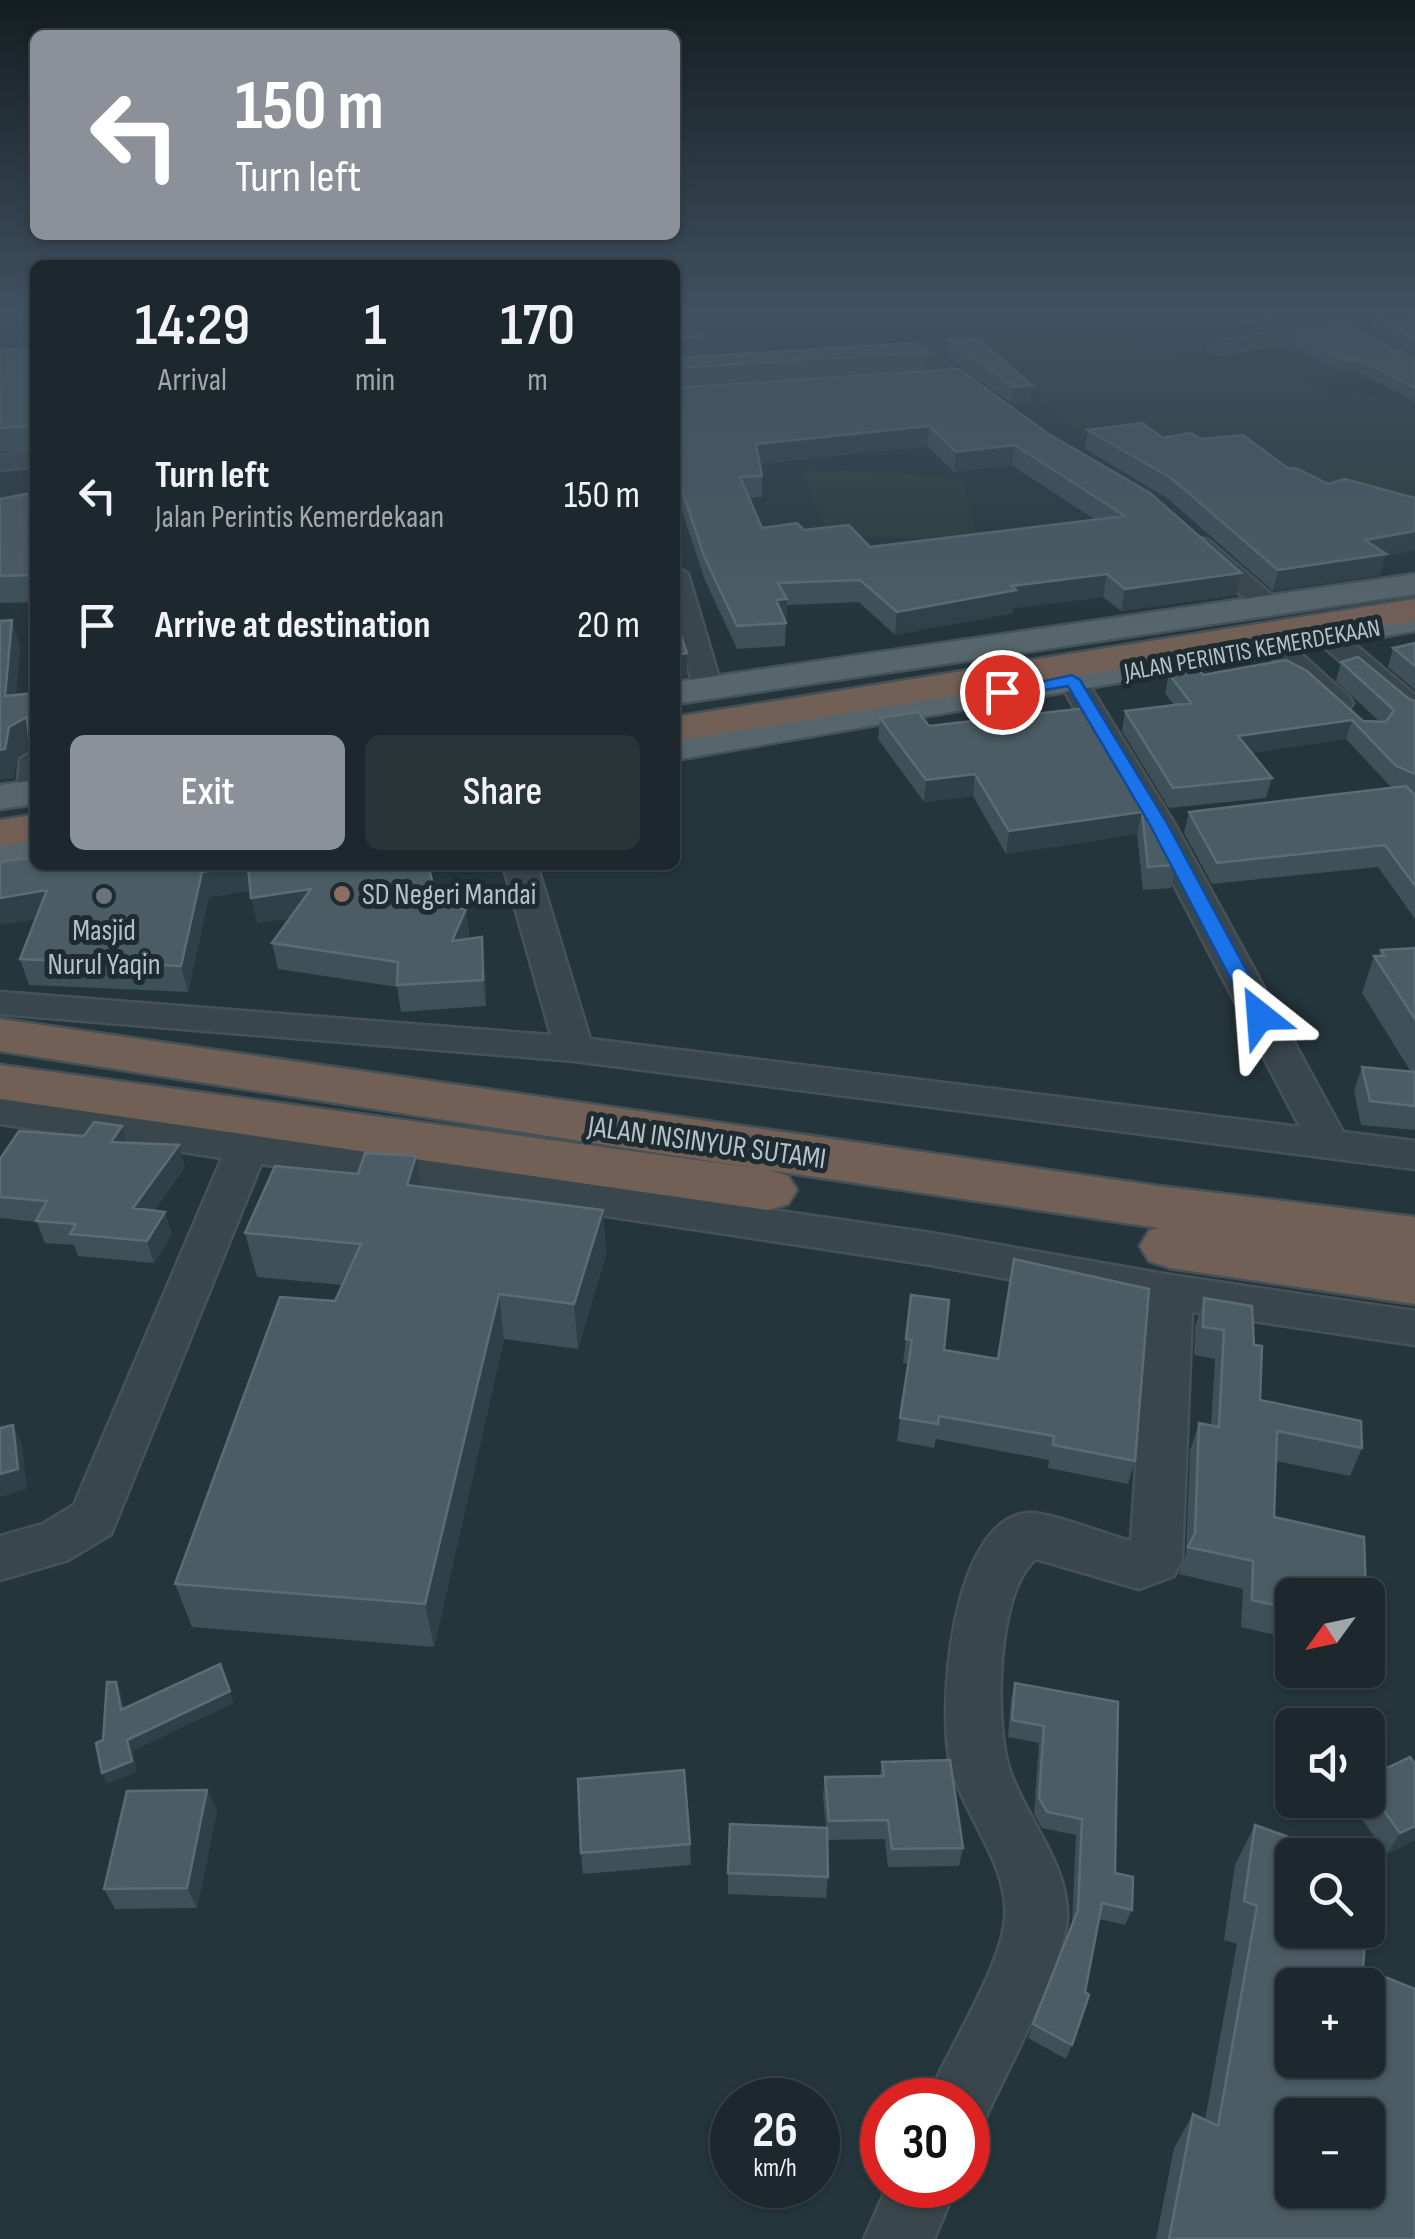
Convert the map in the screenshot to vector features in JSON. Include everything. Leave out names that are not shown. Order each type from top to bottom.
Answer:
[{"type":"highway","name":"JALAN PERINTIS KEMERDEKAAN","points":[[680,710],[1415,588]]},
{"type":"highway","name":"JALAN PERINTIS KEMERDEKAAN","points":[[680,728],[1415,610]]},
{"type":"highway","points":[[0,834],[25,798]]},
{"type":"highway","name":"JALAN INSINYUR SUTAMI","points":[[0,1034],[842,1162],[1415,1238]]},
{"type":"highway","name":"JALAN INSINYUR SUTAMI","points":[[0,1082],[1415,1281]]},
{"type":"main road","name":"JALAN PERINTIS KEMERDEKAAN","points":[[692,690],[1268,605],[1415,588]]},
{"type":"main road","name":"JALAN PERINTIS KEMERDEKAAN","points":[[680,748],[1415,621]]},
{"type":"main road","points":[[0,855],[30,850]]},
{"type":"street","points":[[0,462],[30,459]]},
{"type":"street","points":[[1186,532],[1268,605]]},
{"type":"street","points":[[680,608],[692,690]]},
{"type":"street","points":[[1328,636],[1415,710]]},
{"type":"street","points":[[1276,645],[1358,720]]},
{"type":"street","points":[[1072,680],[1158,823],[1328,1144]]},
{"type":"street","points":[[1158,823],[1197,819]]},
{"type":"street","points":[[521,870],[574,1050]]},
{"type":"street","points":[[0,1003],[574,1050],[1415,1155]]},
{"type":"street","points":[[0,1111],[931,1250],[1170,1292],[1415,1328]]},
{"type":"street","points":[[0,1558],[54,1544],[75,1535],[93,1519],[246,1149]]},
{"type":"street","points":[[970,2078],[1036,1925],[1031,1891],[981,1770],[972,1732],[976,1660],[986,1601],[1011,1545],[1028,1536],[1139,1566],[1156,1560],[1170,1292]]},
{"type":"street","points":[[899,2239],[913,2208]]},
{"type":"green space","points":[[1058,415],[1415,415],[1415,522],[1224,452],[1203,438],[1096,441],[1076,432]]},
{"type":"green space","points":[[801,468],[961,478],[979,540],[828,536]]},
{"type":"building","points":[[0,415],[30,415],[30,426],[0,428]]},
{"type":"building","points":[[680,415],[1023,415],[1150,493],[1241,573],[1125,589],[1107,574],[1011,586],[1016,590],[897,612],[860,580],[778,583],[787,599],[776,600],[786,623],[737,626],[704,556],[680,484]],"holes":[[[929,426],[956,452],[1015,445],[1125,516],[870,547],[849,525],[804,530],[797,523],[762,528],[740,477],[762,476],[756,444]]]},
{"type":"building","points":[[1142,423],[1163,438],[1190,433],[1202,439],[1243,435],[1289,469],[1296,468],[1328,484],[1345,479],[1415,498],[1415,531],[1365,540],[1386,554],[1278,570],[1171,478],[1088,430]]},
{"type":"building","points":[[30,493],[30,575],[0,576],[0,499]]},
{"type":"building","points":[[12,620],[5,696],[30,694],[30,746],[27,717],[9,727],[5,749],[0,750],[0,621]]},
{"type":"building","points":[[680,633],[687,653],[680,654]]},
{"type":"building","points":[[1415,643],[1415,666],[1393,648]]},
{"type":"building","points":[[1358,657],[1415,701],[1415,774],[1396,766],[1352,720],[1238,736],[1272,778],[1173,788],[1125,711],[1191,703],[1169,674],[1200,671],[1203,675],[1286,660],[1307,671],[1363,721],[1386,722],[1394,710],[1341,662]]},
{"type":"building","points":[[1086,708],[1176,865],[1148,867],[1142,812],[1009,831],[975,774],[926,780],[880,718],[918,712],[929,726]]},
{"type":"building","points":[[1406,786],[1415,795],[1415,886],[1385,845],[1217,863],[1189,812]]},
{"type":"building","points":[[30,858],[30,870],[213,870],[202,872],[181,966],[20,959],[47,890],[0,898],[0,862]]},
{"type":"building","points":[[248,870],[429,870],[439,907],[466,909],[452,941],[482,937],[483,980],[397,985],[398,962],[272,943],[311,889],[251,898]]},
{"type":"building","points":[[1415,948],[1415,1019],[1374,956],[1385,956],[1381,950]]},
{"type":"building","points":[[1362,1067],[1415,1072],[1415,1106],[1370,1101]]},
{"type":"building","points":[[94,1122],[122,1126],[111,1142],[179,1145],[133,1208],[165,1212],[147,1241],[70,1234],[76,1224],[36,1221],[47,1201],[0,1197],[0,1159],[19,1131],[84,1136]]},
{"type":"building","points":[[365,1153],[416,1156],[407,1185],[603,1210],[574,1304],[499,1294],[425,1604],[175,1584],[280,1297],[335,1301],[361,1244],[245,1233],[275,1166],[358,1174]]},
{"type":"building","points":[[1014,1259],[1149,1289],[1135,1461],[1053,1445],[1054,1436],[939,1416],[938,1424],[900,1418],[912,1340],[906,1339],[911,1295],[949,1300],[944,1350],[998,1359]]},
{"type":"building","points":[[1204,1298],[1252,1306],[1254,1345],[1262,1346],[1260,1400],[1361,1421],[1362,1448],[1277,1431],[1274,1517],[1364,1537],[1365,1578],[1275,1578],[1275,1605],[1252,1600],[1253,1561],[1188,1547],[1195,1533],[1199,1423],[1219,1427],[1224,1330],[1203,1327]]},
{"type":"building","points":[[13,1425],[18,1469],[0,1474],[0,1428]]},
{"type":"building","points":[[220,1664],[230,1691],[127,1740],[132,1761],[102,1773],[96,1743],[103,1740],[107,1682],[116,1682],[121,1710]]},
{"type":"building","points":[[1015,1683],[1118,1702],[1115,1873],[1133,1877],[1132,1910],[1102,1903],[1085,1992],[1089,1995],[1072,2045],[1033,2024],[1078,1910],[1082,1819],[1047,1812],[1039,1798],[1044,1726],[1012,1720]]},
{"type":"building","points":[[1410,1757],[1415,1764],[1415,1826],[1400,1833],[1385,1812],[1385,1769]]},
{"type":"building","points":[[950,1760],[963,1848],[892,1849],[888,1820],[829,1821],[825,1777],[884,1776],[882,1762]]},
{"type":"building","points":[[684,1770],[690,1844],[581,1853],[578,1779]]},
{"type":"building","points":[[207,1790],[187,1888],[104,1889],[127,1791]]},
{"type":"building","points":[[730,1824],[827,1828],[828,1877],[728,1873]]},
{"type":"building","points":[[1255,1825],[1291,1838],[1275,1838],[1275,1948],[1365,1948],[1363,1968],[1275,1968],[1275,2078],[1385,2078],[1385,1977],[1415,1989],[1415,2239],[1169,2239],[1193,2114],[1218,2126],[1257,1906],[1244,1901]]},
{"type":"place","name":"SD Negeri Mandai","points":[[342,894]]},
{"type":"place","name":"Masjid Nurul Yaqin","points":[[104,896]]},
{"type":"route","points":[[1002,692],[1072,680],[1158,823],[1260,1016]]}]
